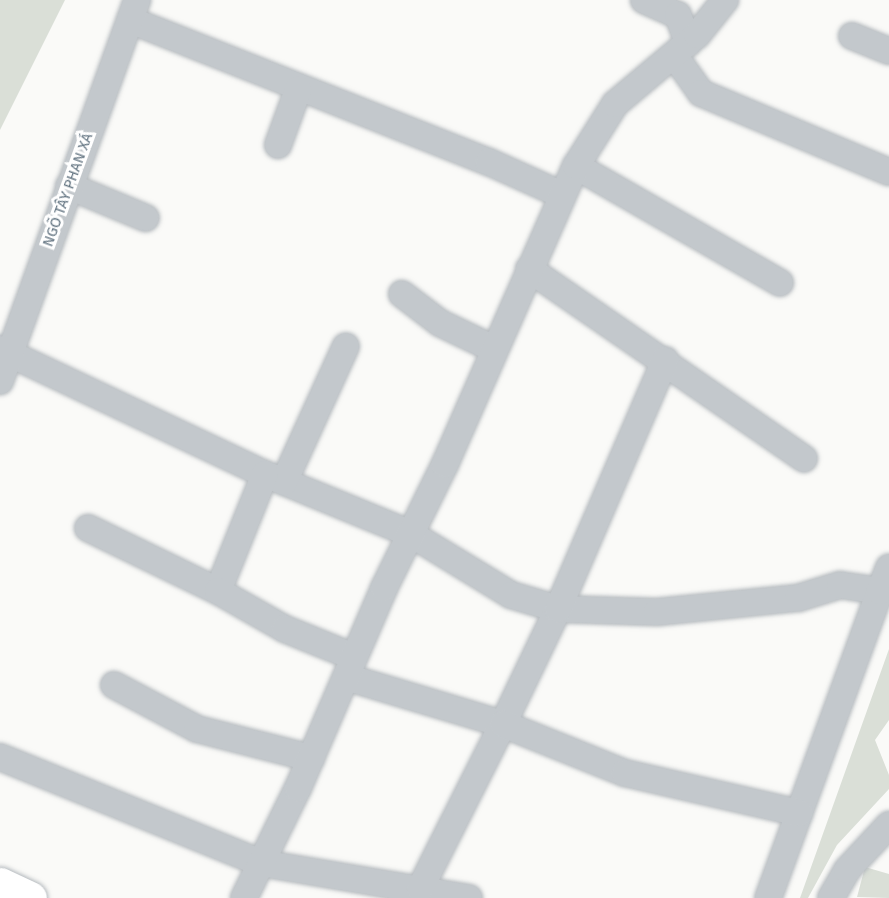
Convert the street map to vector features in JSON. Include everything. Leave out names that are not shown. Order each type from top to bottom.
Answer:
[{"type":"main road","points":[[0,884],[30,898]]},
{"type":"street","points":[[644,0],[678,15],[681,49],[701,93],[889,172]]},
{"type":"street","points":[[244,898],[311,759],[350,667],[576,166],[615,104],[681,49],[725,0]]},
{"type":"street","points":[[134,10],[298,90],[489,162],[562,195]]},
{"type":"street","name":"NGÕ TÂY PHAN XÁ","points":[[0,381],[5,351],[134,10]]},
{"type":"street","points":[[852,36],[889,51]]},
{"type":"street","points":[[278,145],[298,90]]},
{"type":"street","points":[[576,166],[780,283]]},
{"type":"street","points":[[69,186],[146,218]]},
{"type":"street","points":[[529,269],[665,360],[804,459]]},
{"type":"street","points":[[402,294],[440,323],[494,349]]},
{"type":"street","points":[[218,591],[275,478],[346,346]]},
{"type":"street","points":[[5,351],[275,478],[411,534],[511,595],[558,609],[657,612],[798,598],[840,585],[884,580],[768,898]]},
{"type":"street","points":[[420,889],[558,609],[665,360]]},
{"type":"street","points":[[88,528],[218,591],[350,667],[503,724],[625,773],[799,813]]},
{"type":"street","points":[[114,685],[197,729],[311,759]]},
{"type":"street","points":[[0,757],[261,863],[469,898]]},
{"type":"street","points":[[831,898],[846,870],[889,825]]},
{"type":"shaded area","points":[[0,0],[65,0],[0,130]]},
{"type":"shaded area","points":[[889,649],[889,720],[875,740],[889,775],[889,789],[837,845],[808,898],[800,898]]},
{"type":"shaded area","points":[[865,867],[889,874],[889,898],[857,897]]}]
